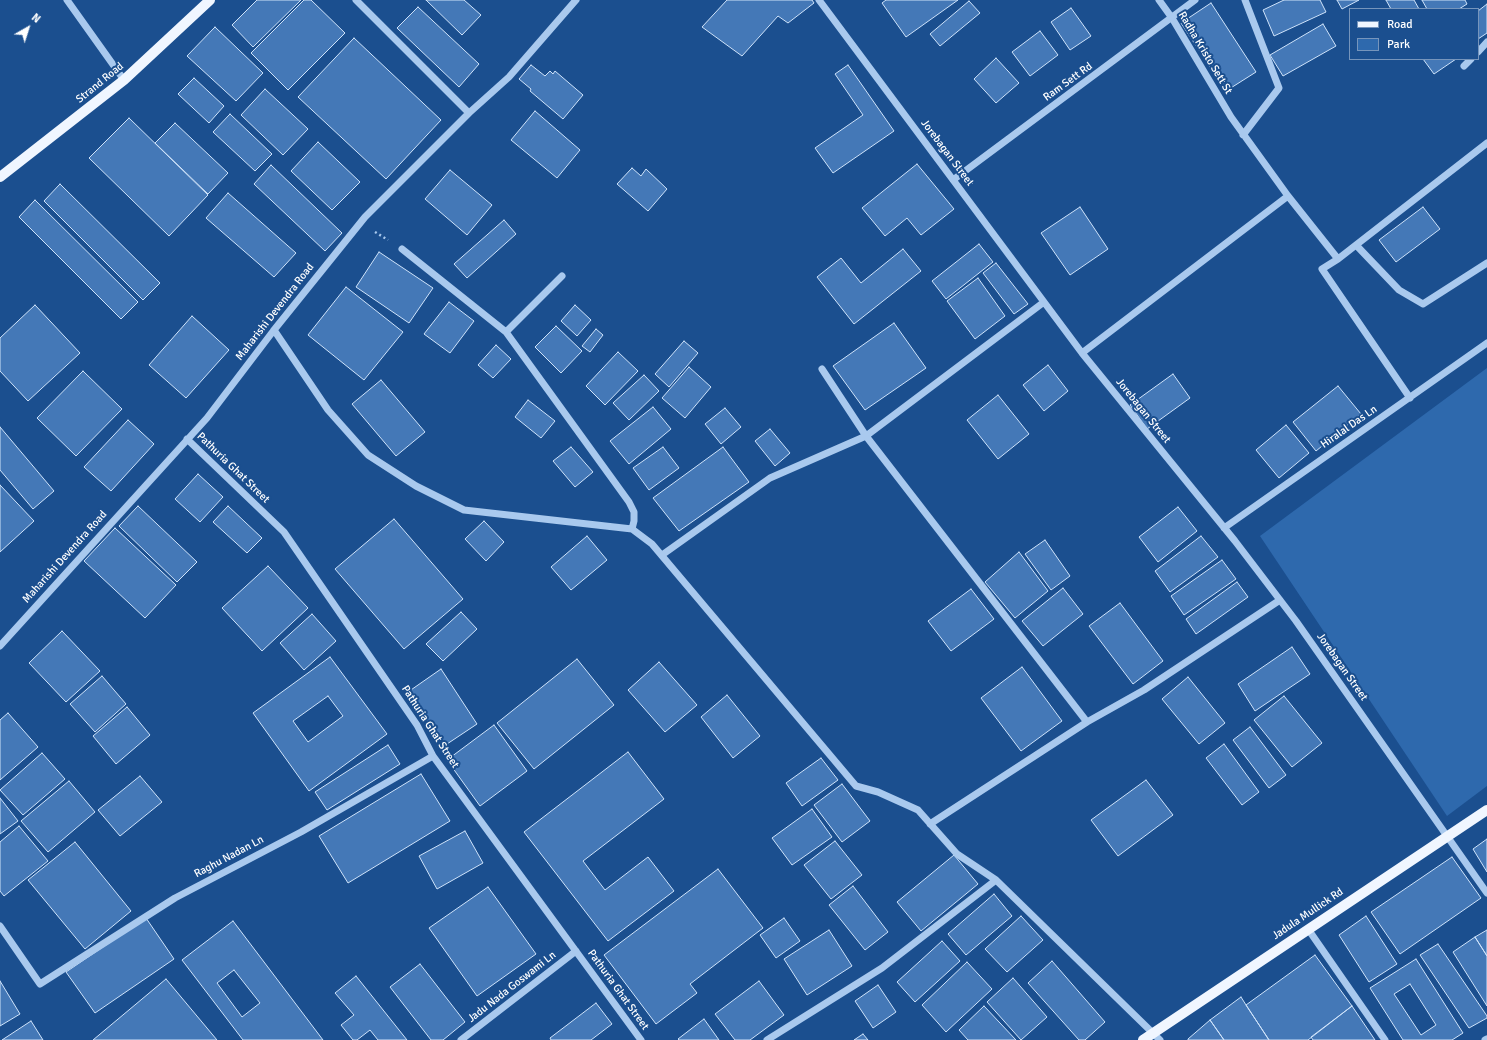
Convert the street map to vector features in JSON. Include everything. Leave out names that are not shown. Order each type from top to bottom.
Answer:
[{"type":"main road","name":"Strand Road","points":[[0,177],[124,80],[210,0]]},
{"type":"main road","name":"Jadula Mullick Rd","points":[[1143,1040],[1157,1036],[1308,929],[1487,810]]},
{"type":"street","points":[[67,0],[124,80]]},
{"type":"street","points":[[356,0],[469,113]]},
{"type":"street","name":"Maharishi Devendra Road","points":[[0,646],[187,438],[207,418],[274,330],[360,223],[469,113],[509,77],[576,0]]},
{"type":"street","name":"Jorebagan Street","points":[[819,0],[1082,353],[1224,528],[1280,600],[1487,893]]},
{"type":"street","name":"Radha Kristo Sett St","points":[[1159,0],[1172,18],[1243,135],[1288,196],[1338,259]]},
{"type":"street","name":"Ram Sett Rd","points":[[953,180],[1195,0]]},
{"type":"street","points":[[1243,135],[1279,88],[1245,0]]},
{"type":"street","points":[[1479,51],[1487,42]]},
{"type":"street","points":[[1464,66],[1470,60]]},
{"type":"street","points":[[1410,398],[1322,269],[1338,259],[1487,143]]},
{"type":"street","points":[[1082,353],[1288,196]]},
{"type":"street","points":[[1356,245],[1399,290],[1423,304],[1487,263]]},
{"type":"street","points":[[402,248],[506,332],[629,502],[634,512],[632,529]]},
{"type":"street","points":[[506,332],[562,276]]},
{"type":"street","points":[[662,555],[770,478],[866,436],[1044,302]]},
{"type":"street","points":[[274,330],[328,410],[368,455],[416,486],[464,510],[632,529],[652,544],[856,786],[878,792],[918,810],[956,854],[996,880],[1157,1036]]},
{"type":"street","name":"Hiralal Das Ln","points":[[1224,528],[1487,343]]},
{"type":"street","points":[[822,370],[866,436],[1087,722]]},
{"type":"street","name":"Pathuria Ghat Street","points":[[187,438],[284,532],[417,725],[432,756],[641,1040]]},
{"type":"street","points":[[930,824],[1087,722],[1144,690],[1280,600]]},
{"type":"street","name":"Raghu Nadan Ln","points":[[0,926],[40,984],[175,898],[301,832],[432,756]]},
{"type":"street","points":[[767,1040],[882,968],[996,880]]},
{"type":"street","points":[[1308,929],[1385,1040]]},
{"type":"street","name":"Jadu Nada Goswami Ln","points":[[461,1040],[576,951]]},
{"type":"path","points":[[360,223],[402,248]]},
{"type":"green space","points":[[1487,368],[1487,786],[1447,816],[1260,536]]},
{"type":"building","points":[[257,0],[301,0],[253,47],[232,25]]},
{"type":"building","points":[[304,0],[311,0],[345,33],[288,90],[251,53]]},
{"type":"building","points":[[426,0],[464,0],[481,15],[462,35]]},
{"type":"building","points":[[727,0],[812,0],[814,3],[788,23],[778,16],[742,56],[702,27]]},
{"type":"building","points":[[886,0],[958,0],[906,37],[882,3]]},
{"type":"building","points":[[1284,0],[1320,0],[1326,12],[1274,36],[1263,10]]},
{"type":"building","points":[[1337,0],[1359,0],[1342,9]]},
{"type":"building","points":[[1386,0],[1414,0],[1418,8],[1390,8]]},
{"type":"building","points":[[1422,0],[1465,0],[1467,4],[1461,8],[1426,8]]},
{"type":"building","points":[[969,1],[980,13],[940,46],[930,34]]},
{"type":"building","points":[[1211,3],[1256,72],[1226,91],[1181,23]]},
{"type":"building","points":[[1487,4],[1487,33],[1479,38],[1479,10]]},
{"type":"building","points":[[418,7],[479,64],[459,87],[397,28]]},
{"type":"building","points":[[1071,8],[1091,36],[1070,50],[1051,22]]},
{"type":"building","points":[[1323,24],[1336,46],[1283,76],[1270,55]]},
{"type":"building","points":[[215,27],[263,73],[236,101],[187,56]]},
{"type":"building","points":[[1040,31],[1058,55],[1030,76],[1012,52]]},
{"type":"building","points":[[354,38],[441,120],[386,179],[298,97]]},
{"type":"building","points":[[996,58],[1019,83],[996,103],[974,79]]},
{"type":"building","points":[[1424,60],[1455,60],[1434,74]]},
{"type":"building","points":[[531,65],[545,76],[550,71],[553,74],[555,71],[583,95],[563,119],[530,91],[531,89],[519,79]]},
{"type":"building","points":[[848,65],[894,131],[833,173],[815,148],[863,115],[835,74]]},
{"type":"building","points":[[194,78],[224,106],[209,123],[178,94]]},
{"type":"building","points":[[265,89],[308,129],[283,155],[241,115]]},
{"type":"building","points":[[535,111],[580,150],[557,178],[511,140]]},
{"type":"building","points":[[230,114],[272,154],[255,171],[213,132]]},
{"type":"building","points":[[129,118],[208,195],[169,236],[89,158]]},
{"type":"building","points":[[175,123],[228,173],[208,194],[155,143]]},
{"type":"building","points":[[318,142],[360,182],[332,210],[291,171]]},
{"type":"building","points":[[917,164],[954,209],[921,235],[907,218],[885,236],[862,208]]},
{"type":"building","points":[[271,165],[342,233],[325,251],[254,184]]},
{"type":"building","points":[[632,168],[641,176],[646,169],[667,189],[648,211],[617,184]]},
{"type":"building","points":[[450,170],[492,205],[467,235],[425,199]]},
{"type":"building","points":[[60,184],[160,283],[143,300],[44,201]]},
{"type":"building","points":[[228,193],[296,253],[274,277],[206,218]]},
{"type":"building","points":[[35,200],[138,302],[121,319],[19,217]]},
{"type":"building","points":[[1080,207],[1108,249],[1070,275],[1041,233]]},
{"type":"building","points":[[1423,207],[1440,229],[1396,262],[1379,240]]},
{"type":"building","points":[[504,220],[516,234],[467,278],[454,264]]},
{"type":"building","points":[[979,244],[993,262],[946,299],[932,281]]},
{"type":"building","points":[[903,249],[921,271],[854,324],[817,277],[841,258],[861,283]]},
{"type":"building","points":[[379,252],[433,288],[409,323],[356,287]]},
{"type":"building","points":[[996,263],[1028,304],[1014,314],[983,273]]},
{"type":"building","points":[[978,278],[1005,316],[975,339],[947,301]]},
{"type":"building","points":[[346,287],[403,332],[364,380],[308,335]]},
{"type":"building","points":[[449,302],[474,321],[450,353],[424,334]]},
{"type":"building","points":[[35,305],[80,353],[28,401],[0,371],[0,338]]},
{"type":"building","points":[[575,305],[591,320],[577,336],[561,321]]},
{"type":"building","points":[[192,316],[229,350],[186,398],[149,365]]},
{"type":"building","points":[[894,323],[926,368],[865,410],[833,366]]},
{"type":"building","points":[[556,326],[582,351],[561,373],[535,347]]},
{"type":"building","points":[[596,329],[603,335],[590,352],[582,346]]},
{"type":"building","points":[[684,341],[698,353],[669,387],[655,374]]},
{"type":"building","points":[[496,345],[511,359],[493,378],[478,365]]},
{"type":"building","points":[[618,352],[638,371],[605,405],[586,386]]},
{"type":"building","points":[[1048,365],[1068,391],[1044,411],[1023,385]]},
{"type":"building","points":[[689,367],[711,387],[685,418],[662,398]]},
{"type":"building","points":[[83,371],[122,409],[76,456],[37,418]]},
{"type":"building","points":[[1173,374],[1190,398],[1147,429],[1130,405]]},
{"type":"building","points":[[644,375],[659,391],[629,420],[613,403]]},
{"type":"building","points":[[381,380],[425,432],[396,456],[352,404]]},
{"type":"building","points":[[1338,386],[1361,414],[1316,451],[1293,422]]},
{"type":"building","points":[[998,395],[1029,434],[998,459],[967,420]]},
{"type":"building","points":[[528,400],[555,421],[541,438],[515,417]]},
{"type":"building","points":[[653,407],[671,429],[629,464],[610,441]]},
{"type":"building","points":[[725,408],[741,427],[721,444],[705,424]]},
{"type":"building","points":[[128,420],[154,444],[111,491],[84,467]]},
{"type":"building","points":[[1286,425],[1309,453],[1279,478],[1256,450]]},
{"type":"building","points":[[0,427],[54,491],[33,509],[0,470]]},
{"type":"building","points":[[770,429],[790,453],[775,466],[755,441]]},
{"type":"building","points":[[571,447],[593,472],[575,487],[553,461]]},
{"type":"building","points":[[663,447],[679,468],[649,490],[633,468]]},
{"type":"building","points":[[723,447],[749,482],[679,531],[653,498]]},
{"type":"building","points":[[198,474],[223,497],[200,522],[175,499]]},
{"type":"building","points":[[0,485],[34,521],[0,552]]},
{"type":"building","points":[[138,506],[197,562],[177,582],[119,526]]},
{"type":"building","points":[[228,506],[262,538],[247,553],[213,522]]},
{"type":"building","points":[[1178,507],[1197,531],[1158,562],[1139,537]]},
{"type":"building","points":[[394,519],[463,599],[404,649],[335,569]]},
{"type":"building","points":[[484,521],[504,542],[486,561],[465,539]]},
{"type":"building","points":[[115,528],[176,585],[145,618],[84,561]]},
{"type":"building","points":[[587,536],[607,560],[571,590],[551,567]]},
{"type":"building","points":[[1201,536],[1218,557],[1170,592],[1155,571]]},
{"type":"building","points":[[1045,540],[1070,576],[1051,590],[1025,554]]},
{"type":"building","points":[[1019,552],[1048,591],[1015,618],[985,582]]},
{"type":"building","points":[[1222,560],[1236,579],[1184,615],[1171,596]]},
{"type":"building","points":[[268,566],[308,608],[262,651],[222,608]]},
{"type":"building","points":[[1237,582],[1248,597],[1196,634],[1186,619]]},
{"type":"building","points":[[1063,588],[1083,614],[1043,646],[1022,621]]},
{"type":"building","points":[[971,589],[994,619],[951,651],[928,621]]},
{"type":"building","points":[[1120,603],[1163,661],[1133,684],[1089,626]]},
{"type":"building","points":[[461,612],[477,629],[443,661],[426,644]]},
{"type":"building","points":[[312,614],[336,641],[304,670],[280,643]]},
{"type":"building","points":[[62,631],[100,671],[66,702],[29,663]]},
{"type":"building","points":[[1292,647],[1310,674],[1255,711],[1238,684]]},
{"type":"building","points":[[330,657],[387,734],[309,791],[253,713]],"holes":[[[328,696],[343,716],[308,742],[293,721]]]},
{"type":"building","points":[[577,659],[614,705],[534,769],[497,723]]},
{"type":"building","points":[[659,662],[697,705],[665,732],[628,690]]},
{"type":"building","points":[[1022,667],[1062,721],[1021,751],[981,698]]},
{"type":"building","points":[[441,669],[477,724],[444,746],[408,692]]},
{"type":"building","points":[[102,676],[126,704],[95,732],[70,704]]},
{"type":"building","points":[[1188,677],[1225,723],[1199,744],[1162,699]]},
{"type":"building","points":[[727,695],[760,736],[733,758],[701,717]]},
{"type":"building","points":[[1284,696],[1322,743],[1292,767],[1254,720]]},
{"type":"building","points":[[127,707],[150,735],[116,764],[93,736]]},
{"type":"building","points":[[8,713],[38,747],[0,780],[0,720]]},
{"type":"building","points":[[494,725],[527,771],[480,806],[447,760]]},
{"type":"building","points":[[1250,727],[1286,775],[1269,788],[1233,740]]},
{"type":"building","points":[[1224,744],[1259,792],[1242,805],[1206,758]]},
{"type":"building","points":[[388,745],[400,764],[327,810],[315,792]]},
{"type":"building","points":[[628,752],[664,799],[583,861],[605,890],[648,857],[674,891],[608,941],[524,832]]},
{"type":"building","points":[[42,753],[65,779],[23,815],[0,790]]},
{"type":"building","points":[[821,758],[838,780],[802,806],[786,783]]},
{"type":"building","points":[[421,774],[450,821],[348,883],[319,836]]},
{"type":"building","points":[[140,776],[162,802],[120,836],[98,810]]},
{"type":"building","points":[[1146,780],[1173,815],[1118,856],[1091,820]]},
{"type":"building","points":[[69,781],[95,812],[48,852],[21,821]]},
{"type":"building","points":[[842,784],[870,821],[842,842],[814,805]]},
{"type":"building","points":[[0,798],[18,821],[0,834]]},
{"type":"building","points":[[812,809],[832,837],[792,865],[772,838]]},
{"type":"building","points":[[19,826],[48,861],[4,896],[0,891],[0,842]]},
{"type":"building","points":[[465,831],[483,863],[437,889],[419,856]]},
{"type":"building","points":[[1487,839],[1487,872],[1473,849]]},
{"type":"building","points":[[835,841],[862,875],[831,899],[804,865]]},
{"type":"building","points":[[75,842],[131,911],[85,949],[28,880]]},
{"type":"building","points":[[954,855],[978,884],[921,931],[897,902]]},
{"type":"building","points":[[1452,857],[1481,898],[1400,954],[1371,912]]},
{"type":"building","points":[[718,869],[763,928],[690,984],[697,993],[656,1024],[604,955]]},
{"type":"building","points":[[853,886],[888,932],[865,950],[829,905]]},
{"type":"building","points":[[488,887],[536,954],[477,996],[429,928]]},
{"type":"building","points":[[994,894],[1012,916],[966,955],[948,934]]},
{"type":"building","points":[[1021,916],[1043,940],[1007,972],[985,949]]},
{"type":"building","points":[[1366,916],[1397,964],[1369,982],[1339,935]]},
{"type":"building","points":[[146,918],[174,959],[95,1013],[66,972]]},
{"type":"building","points":[[784,918],[800,941],[776,958],[760,935]]},
{"type":"building","points":[[233,921],[323,1040],[243,1040],[182,960]],"holes":[[[234,970],[260,1003],[242,1017],[217,983]]]},
{"type":"building","points":[[829,930],[852,966],[807,995],[784,959]]},
{"type":"building","points":[[1487,930],[1487,956],[1475,937]]},
{"type":"building","points":[[1475,937],[1487,956],[1487,1006],[1453,952]]},
{"type":"building","points":[[942,941],[960,961],[915,1002],[897,982]]},
{"type":"building","points":[[1438,944],[1487,1016],[1487,1018],[1469,1028],[1420,955]]},
{"type":"building","points":[[1315,955],[1352,1006],[1308,1040],[1269,1040],[1246,1005]]},
{"type":"building","points":[[1416,959],[1463,1033],[1452,1040],[1403,1040],[1370,988]],"holes":[[[1410,984],[1436,1025],[1421,1035],[1394,994]]]},
{"type":"building","points":[[1052,961],[1105,1022],[1085,1040],[1079,1040],[1028,983]]},
{"type":"building","points":[[967,962],[992,989],[946,1032],[922,1005]]},
{"type":"building","points":[[420,964],[465,1022],[443,1040],[431,1040],[390,987]]},
{"type":"building","points":[[356,976],[407,1040],[378,1040],[370,1030],[357,1040],[353,1040],[341,1025],[354,1015],[335,993]]},
{"type":"building","points":[[1013,978],[1047,1017],[1021,1040],[987,1002]]},
{"type":"building","points":[[166,979],[217,1040],[93,1040]]},
{"type":"building","points":[[0,981],[20,1014],[0,1026]]},
{"type":"building","points":[[759,981],[784,1015],[750,1040],[735,1040],[715,1014]]},
{"type":"building","points":[[878,985],[896,1012],[873,1028],[855,1001]]},
{"type":"building","points":[[1241,997],[1269,1040],[1224,1040],[1210,1020]]},
{"type":"building","points":[[596,1003],[612,1024],[591,1040],[551,1040],[550,1038]]},
{"type":"building","points":[[984,1006],[1016,1040],[968,1040],[959,1030]]},
{"type":"building","points":[[1352,1006],[1375,1040],[1313,1040],[1311,1037]]},
{"type":"building","points":[[704,1019],[719,1040],[678,1039]]},
{"type":"building","points":[[1210,1020],[1224,1040],[1188,1040],[1188,1039]]},
{"type":"building","points":[[31,1021],[43,1040],[2,1040]]},
{"type":"building","points":[[863,1034],[868,1040],[854,1040]]}]
